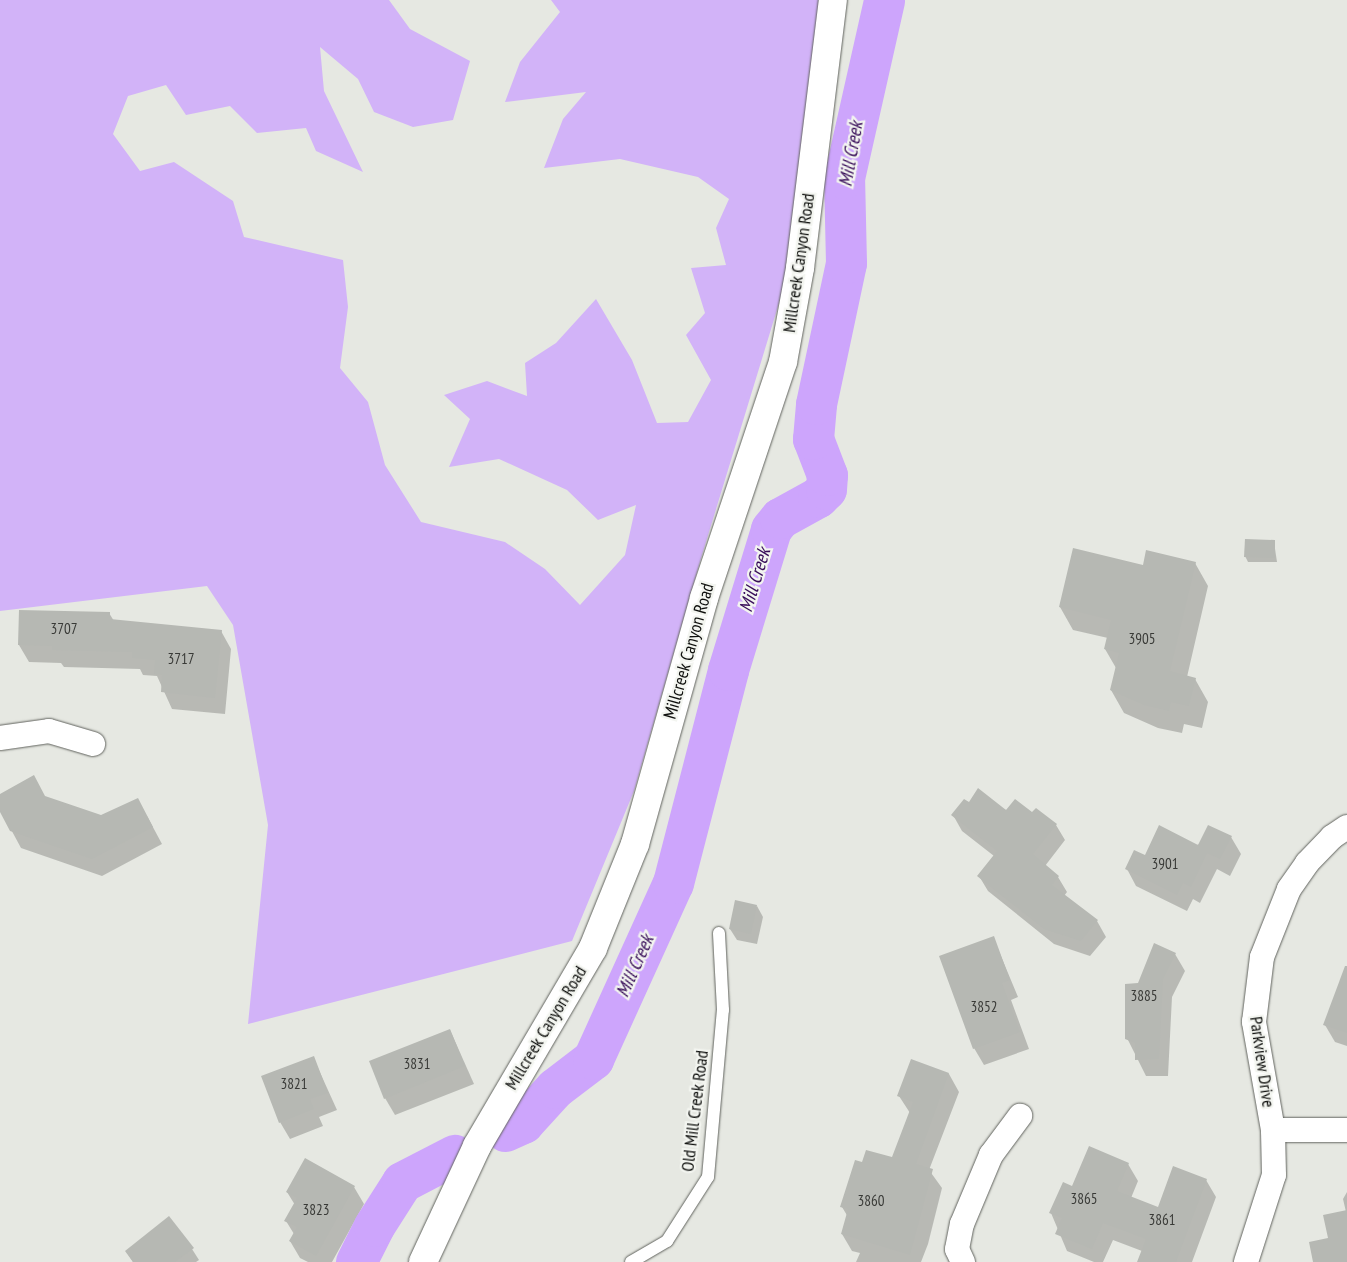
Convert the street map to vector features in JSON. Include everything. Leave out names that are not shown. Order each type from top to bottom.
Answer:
[{"type":"street","name":"Millcreek Canyon Road","points":[[423,1262],[477,1146],[593,948],[636,844],[704,598],[783,362],[800,268],[833,0]]},
{"type":"street","points":[[0,738],[49,731],[93,744]]},
{"type":"street","name":"Parkview Drive","points":[[1246,1262],[1274,1175],[1273,1130],[1254,1022],[1262,957],[1289,889],[1307,863],[1332,836],[1347,827]]},
{"type":"street","points":[[963,1262],[957,1249],[962,1224],[991,1155],[1020,1116]]},
{"type":"street","points":[[1273,1130],[1347,1130]]},
{"type":"lane","name":"Old Mill Creek Road","points":[[631,1262],[667,1242],[708,1177],[724,1010],[719,933]]},
{"type":"shaded area","points":[[0,0],[389,0],[410,29],[470,61],[453,120],[413,127],[374,112],[358,79],[320,47],[324,91],[363,172],[316,151],[306,128],[257,133],[230,106],[186,115],[166,85],[128,96],[113,134],[140,171],[174,162],[233,201],[244,237],[343,260],[348,307],[340,368],[368,402],[385,465],[421,522],[505,542],[545,569],[580,605],[625,555],[636,505],[598,520],[567,490],[499,459],[449,467],[470,419],[444,395],[487,381],[527,396],[525,363],[556,343],[596,299],[632,360],[657,423],[688,422],[711,380],[686,335],[705,313],[691,268],[726,265],[716,228],[729,199],[698,177],[620,159],[544,168],[563,119],[586,92],[505,102],[520,62],[560,12],[551,0],[820,0],[783,290],[702,555],[634,791],[572,941],[248,1024],[268,825],[233,625],[207,586],[0,611]]},
{"type":"building","points":[[1245,539],[1275,540],[1275,558],[1244,557]]},
{"type":"building","points":[[1073,548],[1143,565],[1146,550],[1196,562],[1170,671],[1196,678],[1189,706],[1171,702],[1169,711],[1144,705],[1110,690],[1119,653],[1104,649],[1111,620],[1059,607]]},
{"type":"building","points":[[19,610],[110,612],[110,619],[222,630],[215,698],[161,692],[162,675],[154,674],[155,660],[132,658],[132,652],[52,650],[52,646],[18,645]]},
{"type":"building","points":[[34,775],[45,796],[101,815],[138,798],[153,827],[92,859],[10,831],[0,812],[0,794]]},
{"type":"building","points":[[978,788],[1006,810],[1015,799],[1032,812],[1036,808],[1057,824],[1033,854],[1059,876],[1052,885],[1098,920],[1081,941],[1044,929],[977,876],[997,851],[951,815],[964,799],[969,802]]},
{"type":"building","points":[[1159,825],[1198,845],[1208,825],[1232,836],[1220,859],[1207,853],[1191,887],[1183,883],[1177,895],[1125,869],[1134,850],[1145,855]]},
{"type":"building","points":[[735,900],[757,905],[751,934],[729,929]]},
{"type":"building","points":[[994,936],[1010,980],[1002,983],[1020,1032],[973,1049],[939,956]]},
{"type":"building","points":[[1154,943],[1176,953],[1163,979],[1159,1059],[1135,1060],[1135,1043],[1125,1039],[1125,984],[1138,983]]},
{"type":"building","points":[[1345,966],[1347,966],[1347,1033],[1323,1025]]},
{"type":"building","points":[[450,1029],[465,1066],[384,1099],[369,1061]]},
{"type":"building","points":[[314,1056],[328,1093],[310,1099],[314,1109],[279,1123],[261,1076]]},
{"type":"building","points":[[911,1059],[949,1073],[916,1164],[933,1169],[910,1255],[841,1234],[848,1209],[840,1207],[855,1160],[862,1162],[866,1150],[892,1157],[913,1102],[897,1096]]},
{"type":"building","points":[[1089,1146],[1129,1163],[1117,1191],[1158,1207],[1173,1166],[1207,1179],[1176,1262],[1137,1262],[1146,1239],[1103,1223],[1092,1249],[1055,1234],[1062,1218],[1049,1213],[1063,1182],[1072,1186]]},
{"type":"building","points":[[305,1158],[355,1186],[316,1256],[289,1241],[297,1227],[284,1221],[297,1198],[286,1192]]},
{"type":"building","points":[[1347,1210],[1347,1262],[1313,1262],[1309,1242],[1328,1238],[1323,1215]]},
{"type":"building","points":[[169,1216],[194,1248],[175,1262],[133,1262],[125,1251]]},
{"type":"waterway","name":"Mill Creek","points":[[505,1131],[523,1123],[555,1088],[593,1059],[673,883],[728,670],[771,529],[780,518],[818,497],[826,489],[827,475],[813,439],[816,404],[846,263],[844,178],[884,0]]},
{"type":"waterway","name":"Mill Creek","points":[[356,1262],[374,1226],[402,1182],[454,1155]]}]
